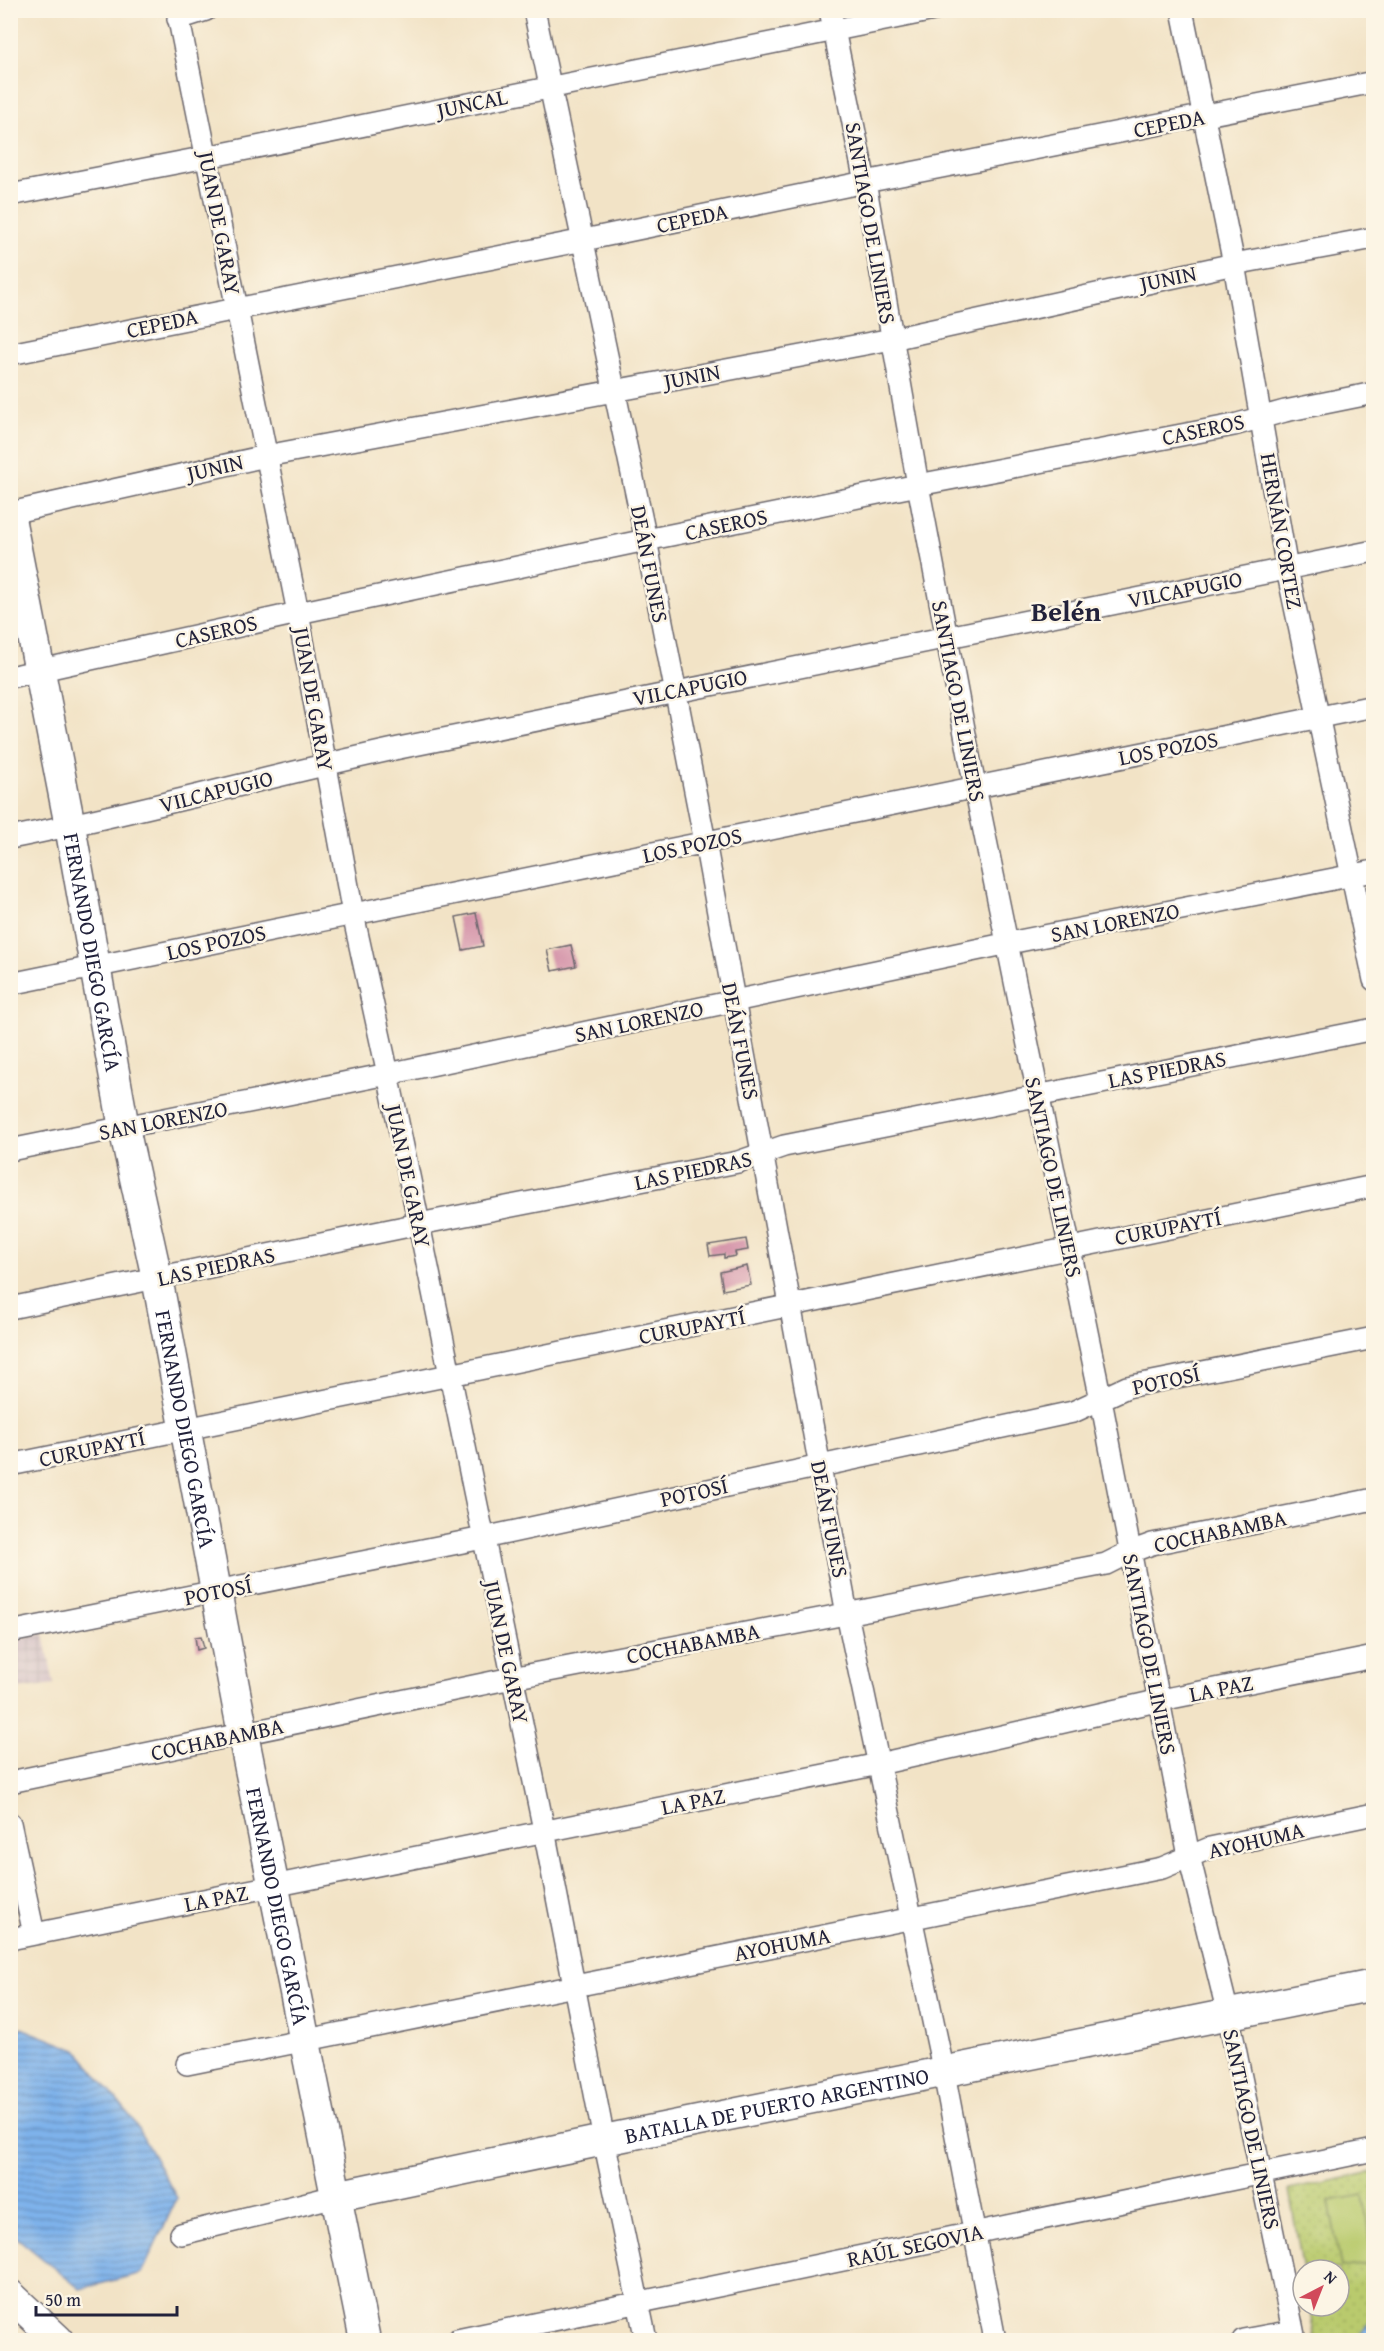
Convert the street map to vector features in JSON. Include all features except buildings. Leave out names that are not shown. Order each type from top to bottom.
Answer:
[{"type":"main road","name":"FERNANDO DIEGO GARCÍA","points":[[10,518],[70,826],[124,1128],[157,1278],[243,1734],[365,2340]]},
{"type":"main road","name":"BATALLA DE PUERTO ARGENTINO","points":[[336,2196],[1374,1985]]},
{"type":"main road","points":[[10,2295],[58,2340]]},
{"type":"main road","points":[[10,2323],[28,2340]]},
{"type":"street","points":[[178,15],[206,10]]},
{"type":"street","name":"DEÁN FUNES","points":[[534,10],[646,540],[705,842],[847,1614],[944,2073],[995,2340]]},
{"type":"street","name":"JUNCAL","points":[[10,195],[207,158],[550,87],[832,21],[934,10]]},
{"type":"street","name":"HERNÁN CORTEZ","points":[[1182,10],[1234,264],[1287,569],[1374,980]]},
{"type":"street","name":"JUAN DE GARAY","points":[[178,15],[298,613],[353,914],[544,1830],[604,2140],[646,2340]]},
{"type":"street","name":"SANTIAGO DE LINIERS","points":[[832,21],[865,182],[918,485],[975,787],[1009,943],[1037,1094],[1101,1400],[1161,1700],[1189,1856],[1228,2014],[1294,2336]]},
{"type":"street","name":"CEPEDA","points":[[10,354],[1374,82]]},
{"type":"street","name":"JUNIN","points":[[10,513],[266,456],[892,339],[1234,264],[1374,238]]},
{"type":"street","name":"CASEROS","points":[[10,677],[298,613],[646,540],[1234,425],[1262,416],[1374,393]]},
{"type":"street","name":"VILCAPUGIO","points":[[10,838],[70,826],[326,764],[675,690],[1374,551]]},
{"type":"street","name":"LOS POZOS","points":[[10,984],[1374,706]]},
{"type":"street","name":"SAN LORENZO","points":[[10,1150],[388,1074],[1009,943],[1374,872]]},
{"type":"street","name":"LAS PIEDRAS","points":[[10,1308],[419,1224],[738,1162],[784,1146],[1037,1094],[1374,1029]]},
{"type":"street","name":"CURUPAYTÍ","points":[[10,1465],[1374,1186]]},
{"type":"street","name":"POTOSÍ","points":[[10,1632],[483,1538],[1073,1412],[1127,1387],[1374,1338]]},
{"type":"street","name":"COCHABAMBA","points":[[10,1782],[512,1678],[1106,1564],[1152,1544],[1374,1499]]},
{"type":"street","name":"LA PAZ","points":[[10,1939],[879,1764],[1161,1700],[1374,1657]]},
{"type":"street","name":"AYOHUMA","points":[[187,2064],[1162,1868],[1210,1848],[1374,1814]]},
{"type":"street","points":[[10,1823],[34,1934]]},
{"type":"street","name":"RAÚL SEGOVIA","points":[[457,2340],[1374,2150]]},
{"type":"street","name":"BATALLA DE PUERTO ARGENTINO","points":[[181,2234],[336,2196]]},
{"type":"street","points":[[1243,2340],[1294,2336]]},
{"type":"shaded area","points":[[44,1634],[54,1684],[11,1690],[11,1640]]},
{"type":"green space","points":[[1373,2172],[1373,2340],[1315,2340],[1311,2318],[1351,2318],[1351,2258],[1301,2258],[1289,2190]]},
{"type":"green space","points":[[1363,2195],[1373,2263],[1351,2266],[1351,2258],[1339,2258],[1329,2201]]},
{"type":"water","points":[[11,2024],[77,2050],[133,2120],[177,2198],[142,2273],[80,2289],[11,2233]]},
{"type":"water","points":[[1373,2317],[1373,2340],[1359,2340],[1362,2333]]},
{"type":"district","name":"Belén","points":[[1066,611]]}]
